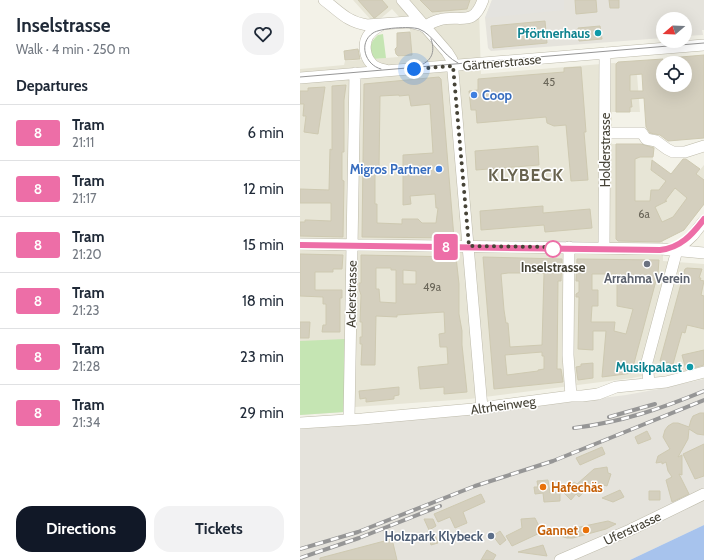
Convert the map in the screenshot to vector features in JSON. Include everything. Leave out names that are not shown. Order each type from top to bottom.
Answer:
[{"type":"street","points":[[324,0],[342,16],[351,21],[367,25],[409,22],[424,27],[440,19],[468,18],[482,9]]},
{"type":"street","points":[[402,0],[450,56],[453,66],[482,408]]},
{"type":"street","points":[[383,24],[376,28],[367,37],[365,47],[367,58],[371,64],[386,71]]},
{"type":"street","name":"Gärtnerstrasse","points":[[300,78],[704,45]]},
{"type":"street","name":"Holderstrasse","points":[[604,248],[605,53]]},
{"type":"street","name":"Ackerstrasse","points":[[349,419],[355,73]]},
{"type":"street","points":[[605,133],[642,133],[646,139],[656,141],[673,152],[685,152],[704,146]]},
{"type":"street","points":[[649,383],[647,362],[677,250],[693,235],[704,221]]},
{"type":"street","points":[[300,244],[569,247],[677,250],[704,253]]},
{"type":"street","points":[[569,247],[568,355],[571,396]]},
{"type":"street","name":"Altrheinweg","points":[[300,423],[394,417],[598,394],[616,387],[672,381],[704,372]]},
{"type":"street","name":"Uferstrasse","points":[[560,560],[630,530],[704,494]]},
{"type":"shaded area","points":[[353,0],[483,0],[479,10],[481,74],[650,60],[651,73],[637,75],[640,112],[612,112],[612,144],[655,144],[651,170],[681,193],[704,165],[704,205],[684,230],[663,241],[663,261],[704,264],[704,367],[685,371],[670,371],[632,378],[469,399],[355,407],[344,412],[300,415],[300,69],[344,65],[345,61],[399,57],[412,54],[410,29],[392,9],[380,19],[371,20]]},
{"type":"shaded area","points":[[492,0],[704,0],[703,35],[692,36],[692,12],[656,12],[656,39],[491,51],[488,48],[485,18]]},
{"type":"shaded area","points":[[492,0],[564,0],[564,10],[485,18]]},
{"type":"shaded area","points":[[497,240],[579,241],[579,244],[497,243]]},
{"type":"shaded area","points":[[704,379],[704,525],[630,560],[300,560],[300,429],[474,414],[626,395]]},
{"type":"green space","points":[[383,34],[386,58],[373,59],[370,49],[371,43],[378,35]]},
{"type":"green space","points":[[345,339],[344,412],[300,415],[300,341]]},
{"type":"water","points":[[704,525],[704,560],[630,560]]},
{"type":"building","points":[[358,0],[382,0],[388,7],[374,18]]},
{"type":"building","points":[[420,0],[470,0],[467,9],[432,12]]},
{"type":"building","points":[[575,0],[596,0],[597,12],[576,14]]},
{"type":"building","points":[[609,0],[619,0],[619,8],[610,8]]},
{"type":"building","points":[[545,21],[547,43],[493,48],[491,26]]},
{"type":"building","points":[[600,26],[602,39],[579,41],[578,28]]},
{"type":"building","points":[[410,32],[412,55],[398,56],[395,49],[397,47],[397,33]]},
{"type":"building","points":[[358,49],[360,59],[345,60],[344,51]]},
{"type":"building","points":[[704,55],[704,138],[668,141],[660,135],[650,133],[646,127],[644,98],[631,99],[632,107],[630,107],[630,112],[616,112],[616,64],[618,62],[656,59],[656,92],[692,92],[692,56]],"holes":[[[642,74],[643,91],[630,91],[630,75]]]},
{"type":"building","points":[[581,67],[588,180],[571,181],[566,125],[554,126],[547,123],[546,117],[477,123],[476,110],[471,110],[469,91],[478,90],[478,79],[564,72],[564,68]]},
{"type":"building","points":[[439,77],[441,79],[454,238],[362,237],[364,84]],"holes":[[[409,95],[411,106],[430,104],[433,153],[403,155],[403,205],[411,204],[410,196],[435,194],[436,208],[438,208],[436,223],[422,223],[418,219],[402,219],[402,224],[377,223],[377,204],[375,204],[375,170],[379,170],[380,96]]]},
{"type":"building","points":[[346,85],[344,100],[344,152],[342,152],[342,180],[344,181],[343,237],[300,236],[300,222],[305,222],[305,220],[331,221],[331,203],[300,203],[300,189],[329,190],[330,149],[332,150],[332,86]]},
{"type":"building","points":[[325,87],[318,134],[304,132],[306,116],[303,116],[304,104],[300,104],[300,91],[308,91],[308,88]]},
{"type":"building","points":[[616,144],[641,144],[654,148],[653,157],[640,157],[635,159],[635,201],[650,201],[651,190],[659,190],[666,181],[651,170],[652,160],[671,174],[683,159],[686,159],[700,169],[696,174],[704,180],[704,204],[684,230],[660,242],[618,241],[616,239]],"holes":[[[675,188],[687,198],[673,217],[662,222],[655,207],[667,201],[665,201]]]},
{"type":"building","points":[[538,146],[539,165],[476,170],[475,151]]},
{"type":"building","points":[[543,206],[543,213],[590,209],[592,228],[545,232],[544,225],[481,230],[480,211]]},
{"type":"building","points":[[300,254],[343,255],[342,269],[333,269],[333,272],[315,272],[315,290],[342,290],[342,298],[340,298],[340,332],[322,332],[323,325],[326,325],[326,304],[323,304],[323,297],[300,296]]},
{"type":"building","points":[[361,255],[456,257],[459,284],[459,314],[462,331],[467,392],[444,394],[444,387],[420,389],[418,367],[448,364],[447,347],[440,347],[439,334],[445,333],[444,312],[397,315],[397,317],[376,316],[375,365],[361,365],[362,344],[360,344],[360,337],[362,337],[362,322],[360,322],[361,295],[359,283],[361,283]],"holes":[[[376,268],[391,268],[391,270],[396,270],[396,303],[380,302],[379,289],[376,289]],[[403,270],[416,271],[416,284],[403,284]]]},
{"type":"building","points":[[483,257],[562,259],[561,281],[558,281],[557,369],[561,369],[563,382],[494,389]],"holes":[[[544,273],[542,345],[510,347],[508,323],[506,323],[504,310],[501,274]],[[542,352],[542,356],[544,356],[544,369],[507,375],[505,355]]]},
{"type":"building","points":[[577,259],[659,260],[658,273],[633,367],[633,373],[602,377],[606,331],[593,331],[593,350],[578,349],[579,297],[576,297],[576,294],[579,292],[579,281],[576,281]],"holes":[[[592,274],[617,274],[617,306],[633,309],[626,334],[614,331],[615,322],[591,322],[592,306],[598,306],[598,290],[592,290]]]},
{"type":"building","points":[[685,269],[702,269],[699,278],[701,278],[700,280],[704,281],[701,295],[704,296],[704,329],[687,325],[685,333],[682,332],[673,364],[660,361]]},
{"type":"building","points":[[300,322],[310,322],[309,338],[300,338]]},
{"type":"building","points":[[704,350],[704,365],[686,370],[682,355]]},
{"type":"building","points":[[593,363],[593,378],[578,380],[576,367],[581,366],[581,364]]},
{"type":"building","points":[[399,387],[399,395],[394,396],[394,399],[366,402],[366,398],[360,399],[359,391]]},
{"type":"building","points":[[704,413],[704,435],[697,434],[689,429],[688,439],[678,457],[682,455],[682,475],[679,474],[689,494],[672,502],[666,480],[672,477],[668,471],[666,462],[662,464],[662,462],[656,463],[658,456],[670,449],[663,437],[665,430],[673,423],[678,423],[689,427],[693,416]]},
{"type":"building","points":[[647,431],[651,439],[638,444],[635,437]]},
{"type":"building","points":[[704,444],[704,476],[695,479],[683,454]]},
{"type":"building","points":[[602,447],[605,454],[580,465],[576,458]]},
{"type":"building","points":[[607,467],[608,473],[611,474],[607,486],[595,483],[591,486],[590,485],[579,497],[576,494],[571,500],[564,493],[574,482],[577,484],[594,469]]},
{"type":"building","points":[[548,480],[550,493],[560,492],[560,501],[544,502],[543,493],[535,494],[534,487],[538,487],[537,481]]},
{"type":"building","points":[[620,490],[624,497],[613,502],[602,498]]},
{"type":"building","points":[[649,491],[660,491],[660,500],[649,500]]},
{"type":"building","points":[[481,494],[485,502],[463,512],[467,523],[455,528],[450,517],[438,522],[434,514]]},
{"type":"building","points":[[535,518],[542,532],[512,546],[506,536],[522,528],[521,519]]},
{"type":"building","points":[[424,519],[433,519],[436,526],[429,530]]},
{"type":"building","name":"Gannet","points":[[608,521],[616,524],[606,529],[573,538],[560,536],[575,528]]},
{"type":"building","points":[[500,531],[506,540],[500,545],[493,536]]},
{"type":"building","points":[[435,535],[438,543],[431,545],[429,537]]},
{"type":"building","points":[[392,539],[397,560],[320,560],[320,558]]},
{"type":"building","points":[[543,545],[547,556],[518,552]]},
{"type":"building","points":[[487,550],[496,555],[493,560],[481,560]]},
{"type":"tram line","points":[[381,69],[375,67],[367,58],[365,53],[366,42],[368,37],[377,31],[395,28],[419,29],[429,35],[447,55],[458,63]]},
{"type":"tram line","points":[[421,65],[425,63],[432,54],[433,47],[431,39]]},
{"type":"tram line","points":[[300,77],[704,43]]},
{"type":"tram line","points":[[300,245],[659,251],[673,247],[685,240],[704,219]]},
{"type":"tram line","name":"8","points":[[300,245],[648,251],[664,250],[683,242],[693,233],[704,219]]},
{"type":"railway","points":[[574,428],[640,414],[672,404],[704,391]]},
{"type":"railway","points":[[300,549],[358,532],[475,486],[553,461],[704,400]]},
{"type":"railway","points":[[609,417],[655,404]]},
{"type":"railway","points":[[300,558],[359,538],[440,506]]},
{"type":"place","name":"Pförtnerhaus","points":[[598,33]]},
{"type":"place","name":"Coop","points":[[474,95]]},
{"type":"place","name":"Migros Partner","points":[[439,169]]},
{"type":"place","name":"Inselstrasse","points":[[553,249]]},
{"type":"place","name":"Arrahma Verein","points":[[647,264]]},
{"type":"place","name":"Musikpalast","points":[[690,367]]},
{"type":"place","name":"Hafechäs","points":[[543,487]]},
{"type":"place","name":"Gannet","points":[[586,530]]},
{"type":"place","name":"Holzpark Klybeck","points":[[491,536]]},
{"type":"district","name":"KLYBECK","points":[[526,175]]},
{"type":"route","points":[[414,69],[453,66],[469,246],[553,247],[553,249]]}]
